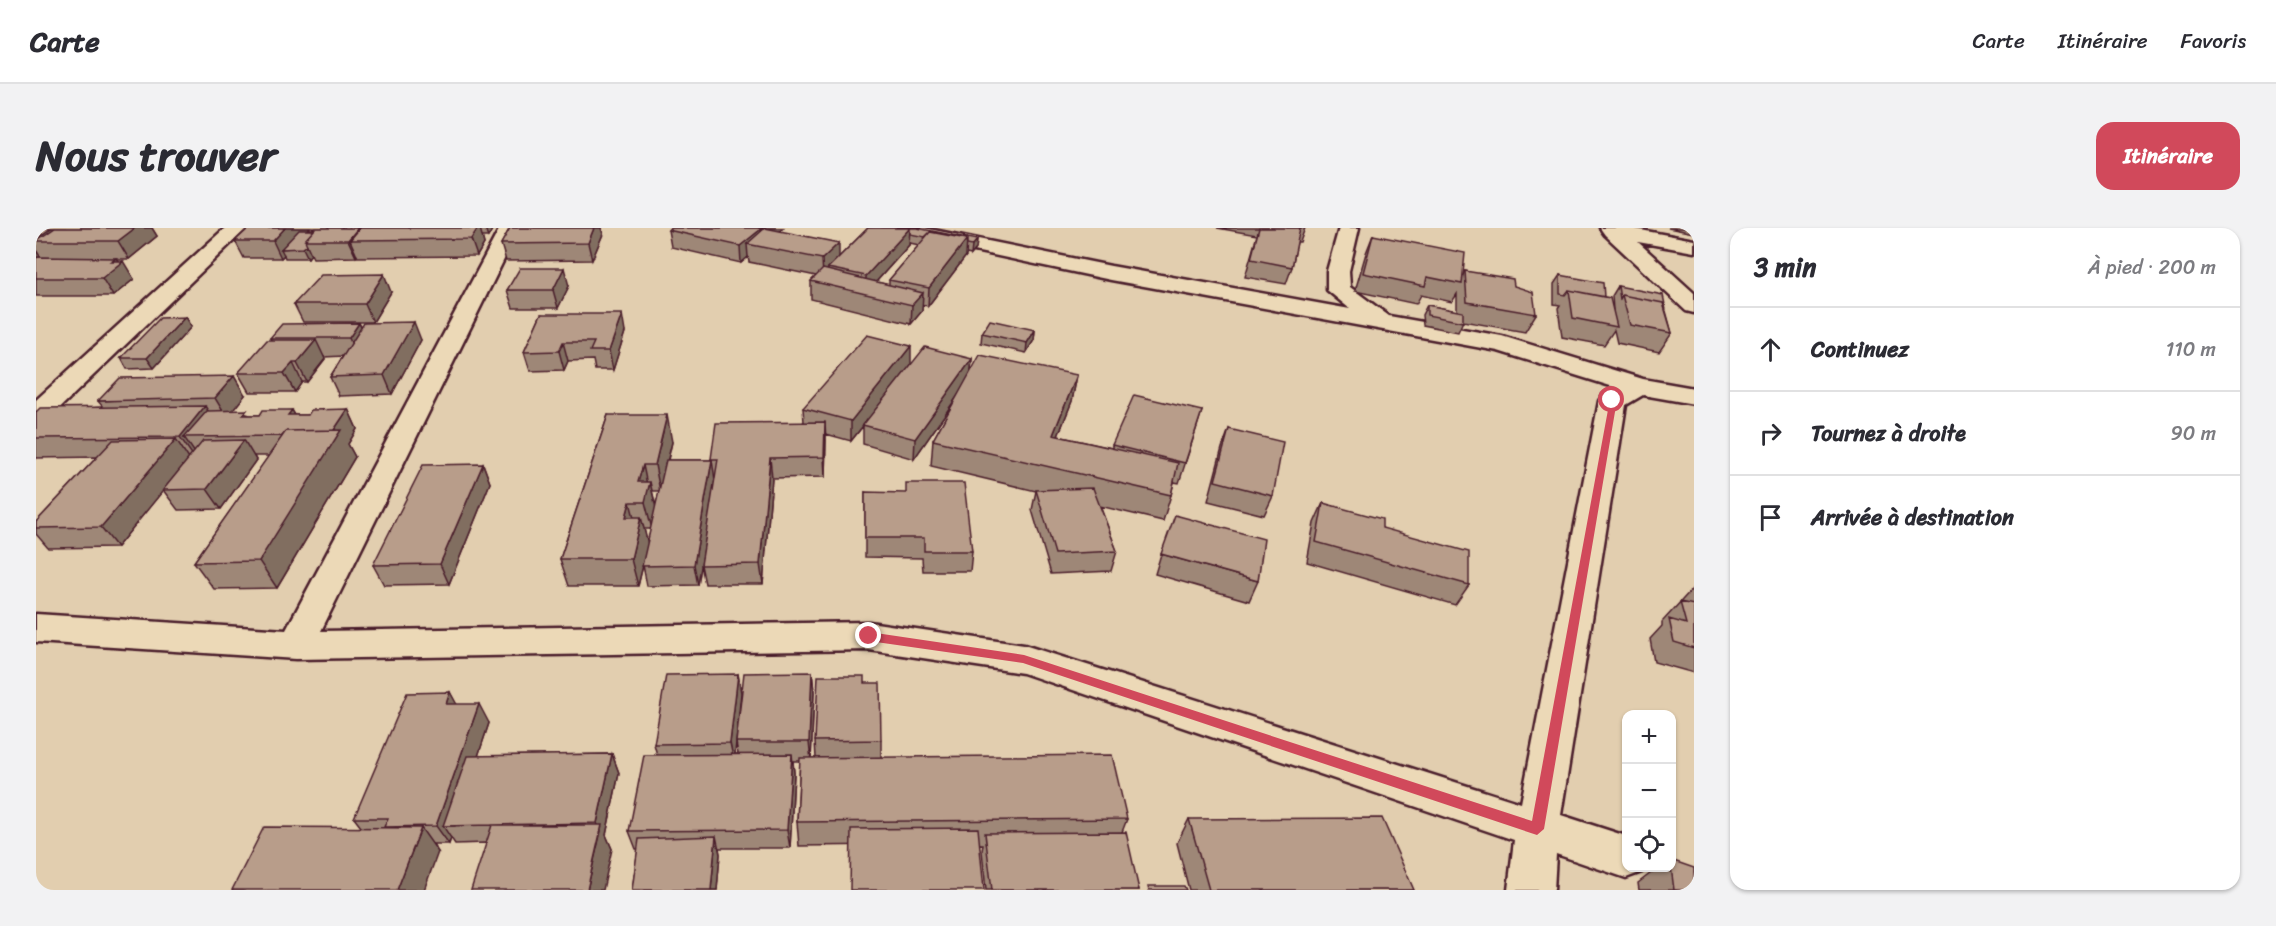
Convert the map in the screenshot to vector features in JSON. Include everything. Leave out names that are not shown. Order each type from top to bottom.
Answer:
[{"type":"street","points":[[36,415],[237,228]]},
{"type":"street","points":[[894,228],[1100,270],[1502,344],[1639,387],[1694,396]]},
{"type":"street","points":[[1348,228],[1338,271],[1339,290],[1386,324]]},
{"type":"street","points":[[1606,229],[1694,246]]},
{"type":"street","points":[[1606,229],[1694,306]]},
{"type":"street","points":[[296,645],[508,231]]},
{"type":"street","points":[[1530,890],[1537,829],[1612,400],[1639,387]]},
{"type":"street","points":[[36,628],[296,645],[869,636],[1024,659],[1622,856]]},
{"type":"building","points":[[36,228],[51,228],[36,239]]},
{"type":"building","points":[[55,228],[135,228],[118,241],[36,241]]},
{"type":"building","points":[[249,228],[285,228],[273,241],[235,241]]},
{"type":"building","points":[[316,228],[358,228],[348,240],[305,240]]},
{"type":"building","points":[[360,228],[478,228],[471,239],[350,240]]},
{"type":"building","points":[[510,228],[594,228],[588,243],[501,244]]},
{"type":"building","points":[[670,228],[761,229],[740,246],[668,230]]},
{"type":"building","points":[[765,228],[839,243],[822,259],[747,244]]},
{"type":"building","points":[[868,228],[910,228],[866,276],[828,268]]},
{"type":"building","points":[[910,228],[977,240],[972,246],[967,245],[967,239],[930,232],[925,237],[910,234]]},
{"type":"building","points":[[1259,228],[1300,228],[1292,267],[1251,259]]},
{"type":"building","points":[[299,230],[314,230],[305,240],[307,245],[303,248],[281,249]]},
{"type":"building","points":[[930,232],[967,239],[929,288],[889,280]]},
{"type":"building","points":[[1373,235],[1465,253],[1462,284],[1427,277],[1425,286],[1363,273]]},
{"type":"building","points":[[36,258],[116,258],[111,261],[123,261],[102,278],[36,278]]},
{"type":"building","points":[[520,268],[564,268],[553,290],[507,290]]},
{"type":"building","points":[[823,269],[923,293],[912,305],[811,281]]},
{"type":"building","points":[[1465,271],[1513,279],[1514,286],[1533,292],[1536,314],[1467,302]]},
{"type":"building","points":[[384,274],[365,304],[294,304],[321,275]]},
{"type":"building","points":[[1560,275],[1603,283],[1604,297],[1569,290],[1565,295],[1560,294]]},
{"type":"building","points":[[1618,286],[1663,295],[1666,310],[1663,303],[1622,295],[1620,299]]},
{"type":"building","points":[[1569,290],[1610,298],[1617,327],[1573,318]]},
{"type":"building","points":[[1622,295],[1663,303],[1672,333],[1630,325]]},
{"type":"building","points":[[1427,305],[1463,312],[1463,322],[1427,315]]},
{"type":"building","points":[[541,314],[622,314],[609,351],[590,351],[594,342],[563,342],[559,351],[524,352]]},
{"type":"building","points":[[185,317],[147,358],[121,358],[160,318]]},
{"type":"building","points":[[990,320],[1035,330],[1027,343],[982,333]]},
{"type":"building","points":[[414,322],[384,375],[330,377],[364,323]]},
{"type":"building","points":[[359,323],[349,338],[270,338],[282,324]]},
{"type":"building","points":[[867,335],[911,346],[851,421],[803,408]]},
{"type":"building","points":[[267,340],[316,340],[297,363],[293,363],[284,373],[238,373]]},
{"type":"building","points":[[925,347],[972,359],[915,439],[863,425]]},
{"type":"building","points":[[980,355],[1077,375],[1053,435],[1178,463],[1171,495],[933,440]]},
{"type":"building","points":[[234,376],[215,398],[98,401],[120,378]]},
{"type":"building","points":[[1134,395],[1202,411],[1185,463],[1112,445]]},
{"type":"building","points":[[205,406],[180,437],[36,438],[36,412],[40,408]]},
{"type":"building","points":[[348,409],[334,430],[286,431],[282,436],[184,437],[207,411],[247,410],[243,415],[260,415],[263,410],[292,410],[288,415],[308,415],[311,410]]},
{"type":"building","points":[[608,415],[667,415],[655,465],[643,465],[638,482],[650,482],[645,502],[630,502],[626,517],[641,517],[631,559],[560,559]]},
{"type":"building","points":[[825,422],[824,457],[770,458],[760,564],[701,565],[718,459],[711,459],[716,423]]},
{"type":"building","points":[[1229,429],[1283,442],[1273,496],[1215,481]]},
{"type":"building","points":[[341,430],[259,561],[194,562],[286,431]]},
{"type":"building","points":[[176,439],[101,527],[36,528],[36,522],[113,440]]},
{"type":"building","points":[[244,440],[207,489],[163,490],[203,441]]},
{"type":"building","points":[[666,460],[712,460],[694,565],[642,566]]},
{"type":"building","points":[[483,464],[440,564],[373,565],[423,465]]},
{"type":"building","points":[[906,483],[964,483],[972,551],[924,551],[924,538],[865,538],[865,492],[906,493]]},
{"type":"building","points":[[1093,488],[1117,551],[1055,554],[1036,490]]},
{"type":"building","points":[[1323,503],[1382,519],[1382,528],[1469,552],[1469,585],[1316,542]]},
{"type":"building","points":[[1175,515],[1264,539],[1258,581],[1161,554]]},
{"type":"building","points":[[1680,602],[1694,605],[1694,648],[1674,642],[1669,619],[1686,624]]},
{"type":"building","points":[[812,672],[809,742],[736,742],[744,673]]},
{"type":"building","points":[[738,674],[730,743],[654,744],[666,675]]},
{"type":"building","points":[[818,676],[864,676],[864,683],[880,683],[881,740],[815,741]]},
{"type":"building","points":[[450,692],[446,704],[479,704],[436,826],[384,827],[388,818],[354,818],[407,693]]},
{"type":"building","points":[[612,754],[597,823],[443,826],[467,756]]},
{"type":"building","points":[[792,754],[787,830],[629,831],[644,755]]},
{"type":"building","points":[[1112,755],[1127,819],[797,822],[800,758]]},
{"type":"building","points":[[1382,818],[1414,890],[1209,890],[1189,819]]},
{"type":"building","points":[[492,825],[602,825],[587,890],[471,890]]},
{"type":"building","points":[[264,827],[421,828],[397,890],[232,890]]},
{"type":"building","points":[[978,828],[984,890],[850,890],[851,829]]},
{"type":"building","points":[[1126,832],[1139,890],[992,890],[985,833]]},
{"type":"building","points":[[716,836],[711,890],[632,890],[639,839]]},
{"type":"building","points":[[1676,862],[1694,868],[1694,890],[1674,890],[1672,872],[1676,872]]},
{"type":"building","points":[[1148,886],[1184,886],[1186,890],[1149,890]]},
{"type":"route","points":[[869,636],[1024,659],[1537,829],[1612,400]]}]
